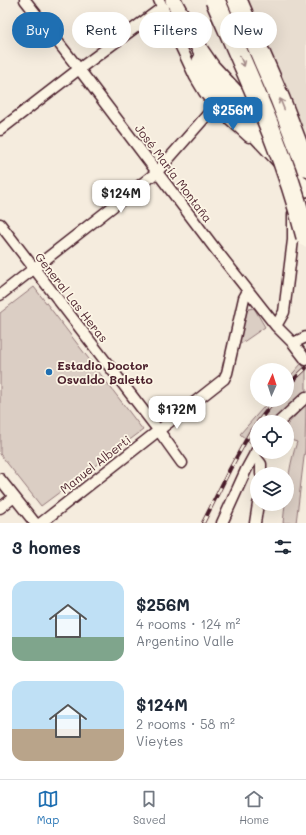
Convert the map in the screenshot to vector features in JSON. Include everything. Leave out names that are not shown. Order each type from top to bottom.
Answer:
[{"type":"highway","points":[[215,0],[277,144],[291,184],[306,237]]},
{"type":"highway","points":[[237,0],[280,99],[302,170]]},
{"type":"main road","points":[[165,2],[173,12]]},
{"type":"main road","points":[[197,48],[205,74],[215,90],[302,170],[306,189]]},
{"type":"main road","points":[[204,48],[306,152]]},
{"type":"street","name":"José María Montaña","points":[[25,0],[248,291],[276,326],[294,343],[306,360]]},
{"type":"street","points":[[0,130],[165,2],[199,85],[215,106],[274,160],[302,170],[284,312],[276,326]]},
{"type":"street","points":[[0,295],[157,172],[215,106]]},
{"type":"street","name":"General Las Heras","points":[[0,224],[182,463]]},
{"type":"street","name":"Manuel Alberti","points":[[41,523],[224,378],[227,373],[244,298],[248,291]]},
{"type":"street","points":[[294,343],[306,336]]},
{"type":"street","points":[[287,415],[306,398]]},
{"type":"street","points":[[222,523],[253,459]]},
{"type":"street","points":[[0,478],[35,523]]},
{"type":"street","points":[[0,508],[14,497]]},
{"type":"street","points":[[255,523],[257,511]]},
{"type":"shaded area","points":[[205,0],[306,0],[306,131],[242,48],[277,48],[277,12],[220,12],[220,19]]},
{"type":"shaded area","name":"Estadio Doctor Osvaldo Baletto","points":[[34,287],[143,430],[41,506],[0,454],[0,313]]},
{"type":"shaded area","points":[[254,308],[265,327],[239,345],[245,313],[249,309]]},
{"type":"shaded area","points":[[301,364],[306,369],[306,393],[294,405],[294,372]]},
{"type":"shaded area","points":[[306,404],[305,449],[296,523],[283,523],[284,511],[294,511],[294,467],[290,467],[292,459],[294,459],[294,451],[297,442],[294,441],[294,417]]},
{"type":"shaded area","points":[[264,407],[292,407],[283,415],[257,415]]},
{"type":"shaded area","points":[[250,423],[250,443],[240,434]]},
{"type":"railway","points":[[294,379],[306,368]]},
{"type":"railway","points":[[263,415],[270,407]]},
{"type":"railway","points":[[203,523],[250,433]]},
{"type":"place","name":"Estadio Doctor Osvaldo Baletto","points":[[49,372]]}]
